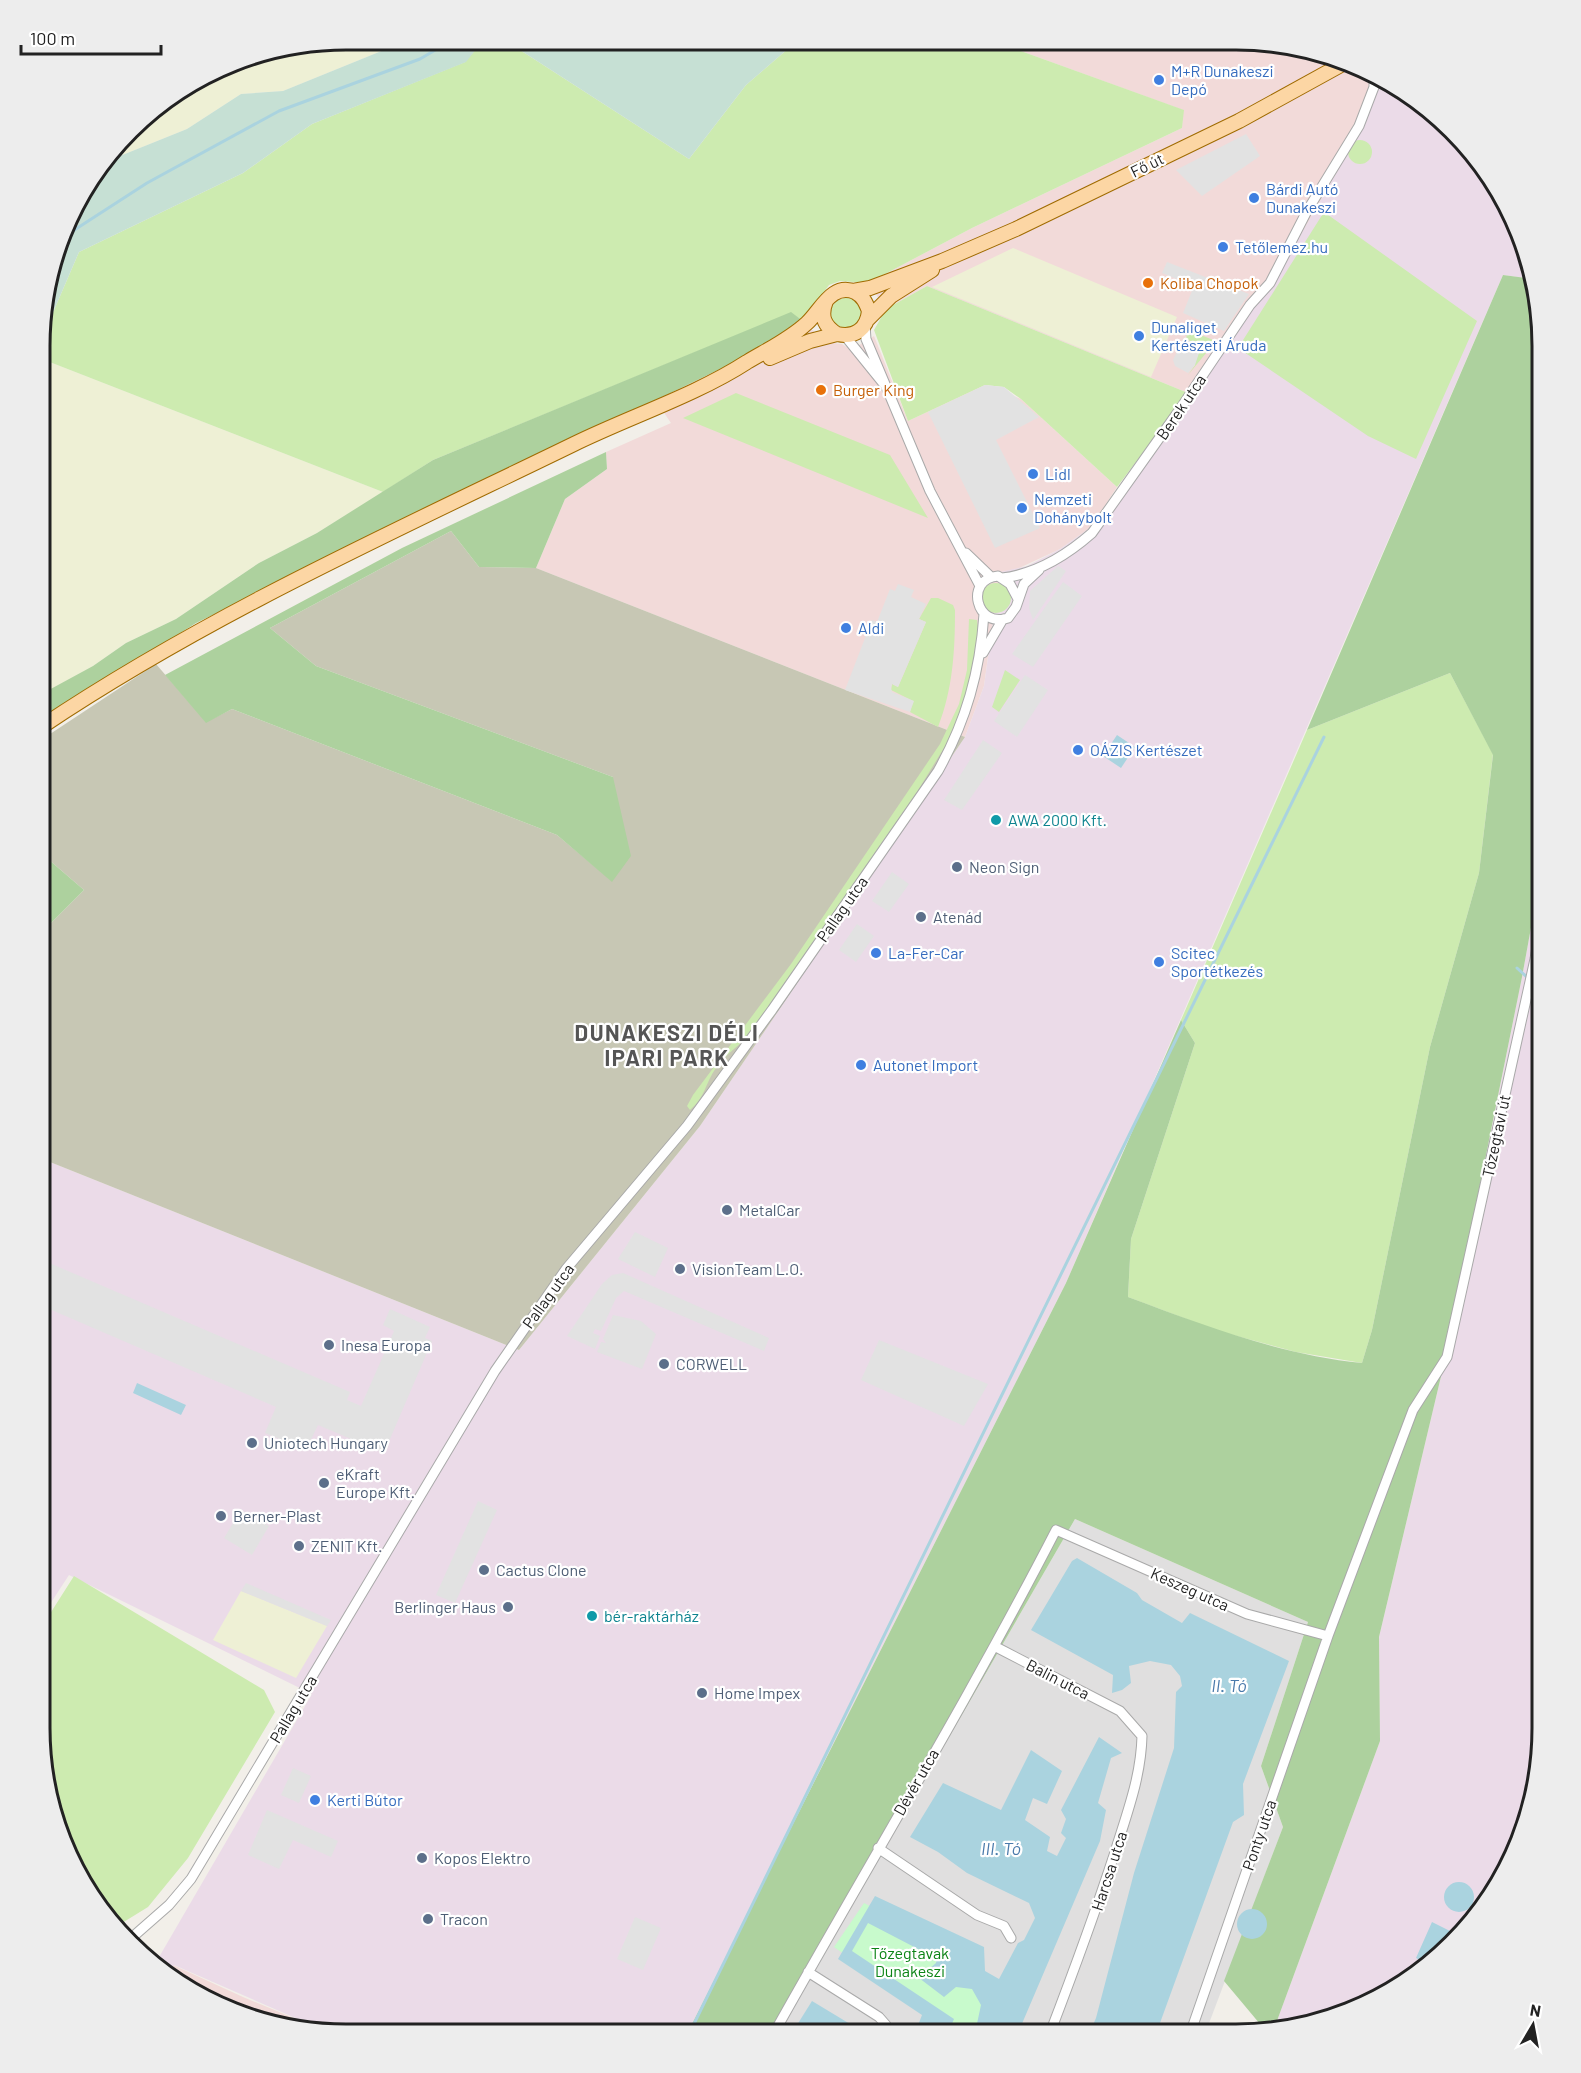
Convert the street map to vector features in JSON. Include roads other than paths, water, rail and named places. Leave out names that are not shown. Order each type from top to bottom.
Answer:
[{"type":"main road","name":"Fő út","points":[[853,291],[870,288],[942,261],[1016,229],[1239,121],[1336,67]]},
{"type":"main road","name":"Fő út","points":[[867,322],[891,296],[942,261]]},
{"type":"main road","points":[[50,721],[112,680],[194,631],[576,443],[737,369],[810,341],[853,335],[867,322],[866,302],[853,291],[837,291],[807,323],[737,369]]},
{"type":"main road","points":[[826,301],[823,317],[830,330],[841,335]]},
{"type":"street","name":"Berek utca","points":[[1002,578],[1016,576],[1045,564],[1072,550],[1092,533],[1250,305],[1270,283],[1306,213],[1359,126],[1374,84]]},
{"type":"street","points":[[867,322],[866,339],[880,366],[885,386],[952,537],[980,586]]},
{"type":"street","points":[[841,335],[885,386]]},
{"type":"street","points":[[952,537],[978,567],[991,577],[1002,578],[1015,591],[1018,599],[1012,614],[1003,619],[990,618],[984,614],[977,600],[980,586],[991,577]]},
{"type":"street","name":"Berek utca","points":[[1018,599],[1024,584],[1045,564]]},
{"type":"street","name":"Pallag utca","points":[[134,1935],[169,1905],[191,1880],[495,1371],[534,1313],[566,1269],[687,1126],[772,1010],[938,771],[957,738],[970,704],[980,661],[984,614]]},
{"type":"street","name":"Pallag utca","points":[[980,661],[1003,619]]},
{"type":"street","name":"Tőzegtavi út","points":[[1447,1357],[1532,972]]},
{"type":"street","name":"Ponty utca","points":[[1193,2024],[1328,1636],[1413,1410],[1447,1357]]},
{"type":"street","name":"Keszeg utca","points":[[1056,1530],[1247,1614],[1328,1636]]},
{"type":"street","name":"Dévér utca","points":[[779,2024],[878,1848],[996,1647],[1056,1530]]},
{"type":"street","name":"Balin utca","points":[[996,1647],[1120,1711]]},
{"type":"street","name":"Harcsa utca","points":[[1054,2024],[1088,1934],[1142,1764],[1142,1736],[1120,1711]]},
{"type":"street","points":[[878,1848],[977,1915],[1004,1926],[1011,1938]]},
{"type":"street","points":[[808,1972],[879,2017],[882,2024]]},
{"type":"water","points":[[1117,735],[1135,747],[1121,768],[1103,756]]},
{"type":"water","points":[[137,1383],[186,1405],[181,1415],[133,1393]]},
{"type":"water","name":"II. Tó","points":[[1077,1558],[1137,1593],[1142,1600],[1182,1623],[1190,1613],[1289,1661],[1243,1784],[1244,1815],[1233,1822],[1160,2024],[1093,2024],[1134,1873],[1174,1748],[1176,1692],[1182,1686],[1180,1676],[1171,1665],[1150,1661],[1129,1666],[1131,1683],[1122,1690],[1112,1693],[1113,1675],[1031,1630],[1072,1561]]},
{"type":"water","name":"III. Tó","points":[[1099,1737],[1122,1753],[1111,1758],[1098,1803],[1106,1810],[1100,1841],[1022,2024],[977,2024],[981,2005],[972,1989],[956,1987],[944,1997],[919,1978],[936,1963],[939,1950],[920,1950],[868,1923],[852,1951],[954,2019],[952,2024],[918,2024],[922,2015],[838,1959],[875,1896],[984,1947],[985,1971],[999,1979],[1018,1943],[1024,1940],[1035,1918],[1029,1903],[967,1873],[938,1852],[910,1837],[943,1783],[1001,1810],[1031,1750],[1062,1771],[1047,1804],[1033,1798],[1025,1820],[1050,1837],[1047,1851],[1057,1856],[1066,1838],[1061,1833],[1066,1819],[1061,1810]]},
{"type":"water","points":[[1459,1882],[1470,1886],[1474,1897],[1470,1908],[1459,1912],[1448,1908],[1444,1897],[1448,1886]]},
{"type":"water","points":[[1252,1909],[1263,1913],[1267,1924],[1263,1935],[1252,1939],[1241,1935],[1237,1924],[1241,1913]]},
{"type":"water","points":[[1432,1922],[1450,1931],[1419,1960],[1416,1958]]},
{"type":"water","points":[[812,2001],[850,2024],[798,2024]]},
{"type":"waterway","points":[[72,231],[147,183],[279,111],[420,59],[435,50]]},
{"type":"waterway","points":[[694,2024],[1324,737]]},
{"type":"waterway","points":[[1517,968],[1528,978]]},
{"type":"place","name":"M+R Dunakeszi Depó","points":[[1159,80]]},
{"type":"place","name":"Bárdi Autó Dunakeszi","points":[[1254,198]]},
{"type":"place","name":"Tetőlemez.hu","points":[[1223,247]]},
{"type":"place","name":"Koliba Chopok","points":[[1148,283]]},
{"type":"place","name":"Dunaliget Kertészeti Áruda","points":[[1139,336]]},
{"type":"place","name":"Burger King","points":[[821,390]]},
{"type":"place","name":"Lidl","points":[[1033,474]]},
{"type":"place","name":"Nemzeti Dohánybolt","points":[[1022,508]]},
{"type":"place","name":"Aldi","points":[[846,628]]},
{"type":"place","name":"OÁZIS Kertészet","points":[[1078,750]]},
{"type":"place","name":"AWA 2000 Kft.","points":[[996,820]]},
{"type":"place","name":"Neon Sign","points":[[957,867]]},
{"type":"place","name":"Atenád","points":[[921,917]]},
{"type":"place","name":"La-Fer-Car","points":[[876,953]]},
{"type":"place","name":"Scitec Sportétkezés","points":[[1159,962]]},
{"type":"place","name":"Autonet Import","points":[[861,1065]]},
{"type":"place","name":"MetalCar","points":[[727,1210]]},
{"type":"place","name":"VisionTeam L.O.","points":[[680,1269]]},
{"type":"place","name":"Inesa Europa","points":[[329,1345]]},
{"type":"place","name":"CORWELL","points":[[664,1364]]},
{"type":"place","name":"Uniotech Hungary","points":[[252,1443]]},
{"type":"place","name":"eKraft Europe Kft.","points":[[324,1483]]},
{"type":"place","name":"Berner-Plast","points":[[221,1516]]},
{"type":"place","name":"ZENIT Kft.","points":[[299,1546]]},
{"type":"place","name":"Cactus Clone","points":[[484,1570]]},
{"type":"place","name":"Berlinger Haus","points":[[508,1607]]},
{"type":"place","name":"bér-raktárház","points":[[592,1616]]},
{"type":"place","name":"Home Impex","points":[[702,1693]]},
{"type":"place","name":"Kerti Bútor","points":[[315,1800]]},
{"type":"place","name":"Kopos Elektro","points":[[422,1858]]},
{"type":"place","name":"Tracon","points":[[428,1919]]},
{"type":"district","name":"DUNAKESZI DÉLI IPARI PARK","points":[[667,1046]]},
{"type":"park label","name":"Tőzegtavak Dunakeszi","points":[[910,1962]]}]
